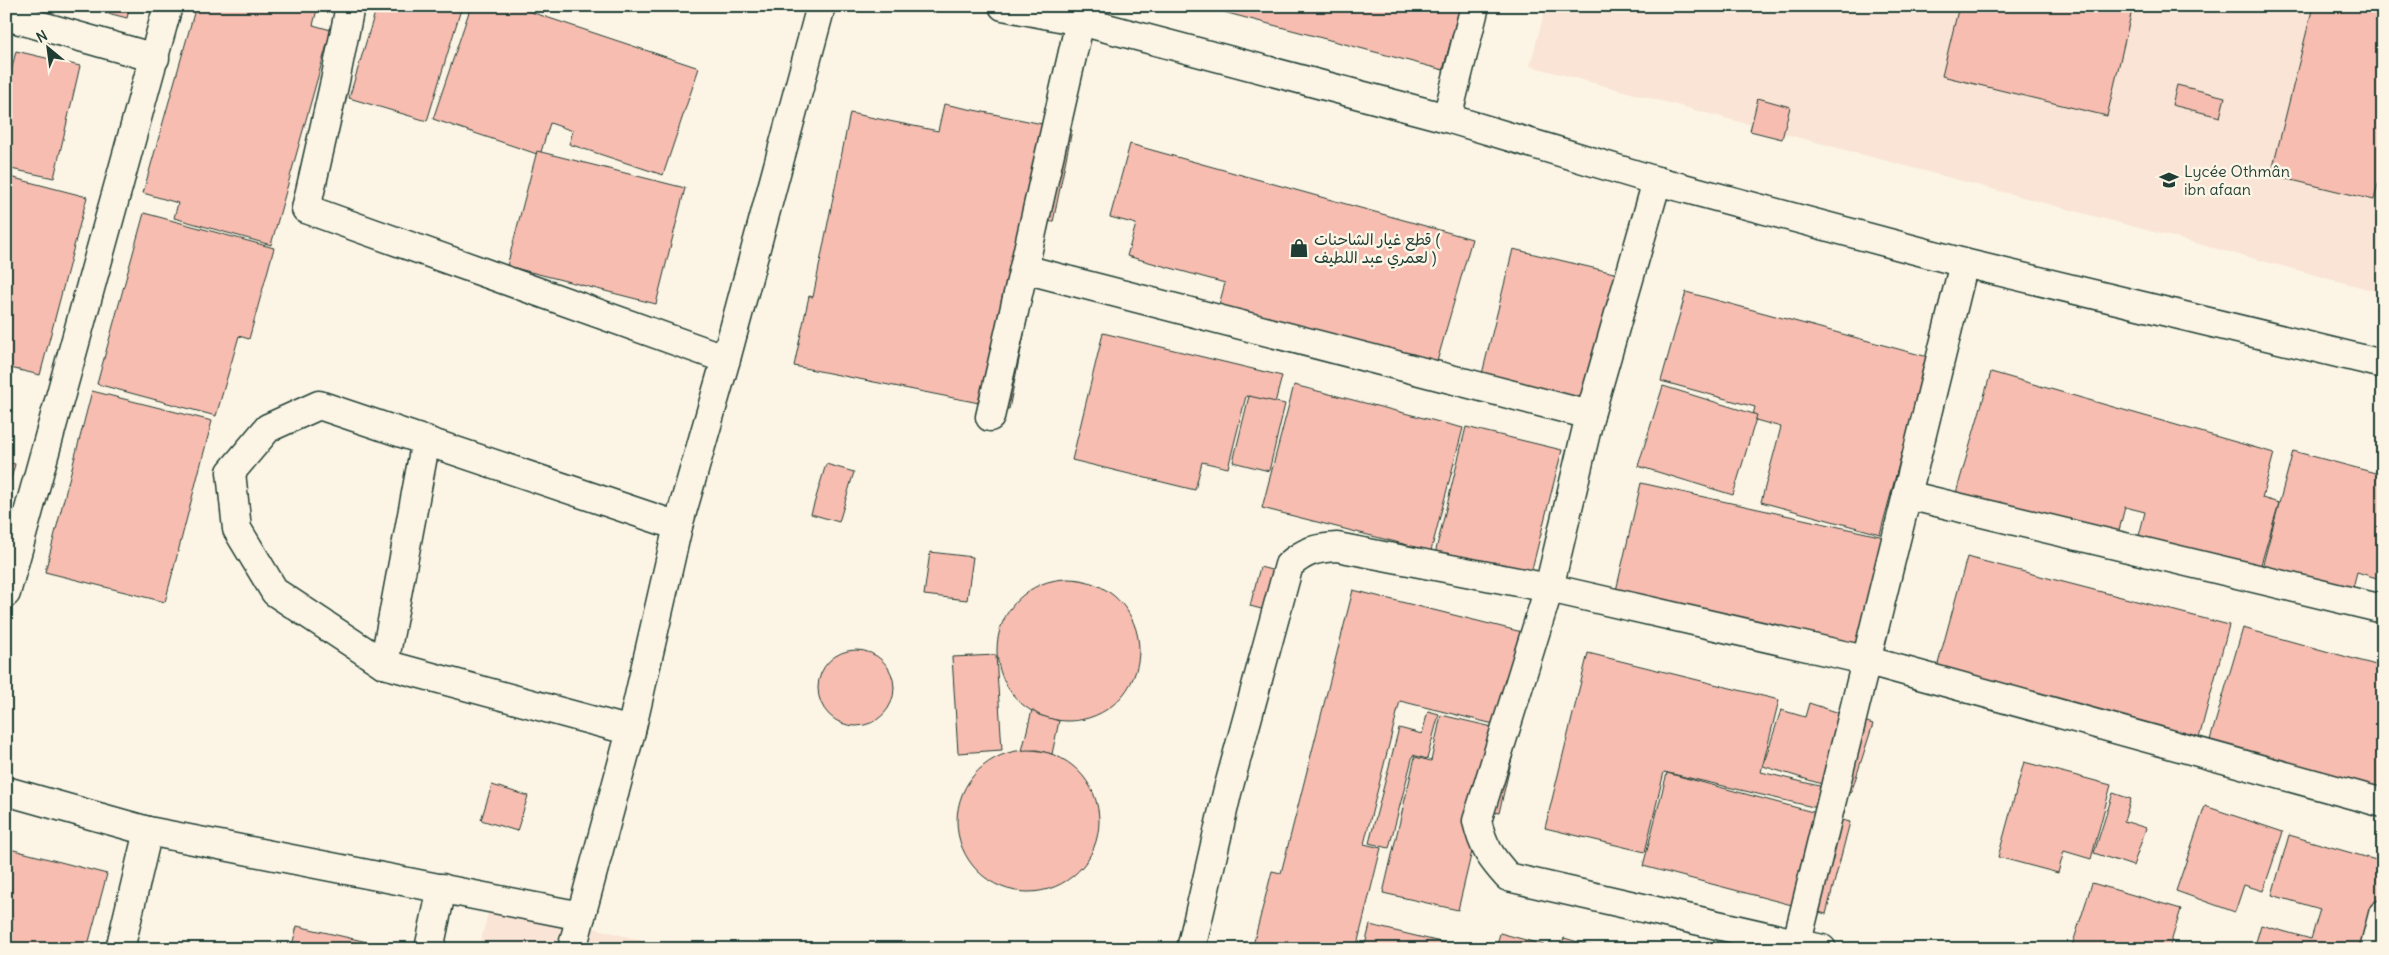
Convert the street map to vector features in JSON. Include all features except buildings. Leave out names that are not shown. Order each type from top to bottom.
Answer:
[{"type":"street","points":[[6,593],[168,6]]},
{"type":"street","points":[[350,6],[336,81],[306,209],[726,359]]},
{"type":"street","points":[[572,949],[632,731],[678,526],[726,359],[821,6]]},
{"type":"street","points":[[1003,6],[1080,21],[1447,118],[1657,181],[1964,263],[2383,364]]},
{"type":"street","points":[[1447,118],[1475,6]]},
{"type":"street","points":[[6,16],[155,58]]},
{"type":"street","points":[[990,417],[1080,21]]},
{"type":"street","points":[[1657,181],[1590,415],[1549,588],[1478,822],[1481,840],[1489,856],[1508,877],[1809,946],[1865,660],[1964,263]]},
{"type":"street","points":[[1024,269],[1590,415]]},
{"type":"street","points":[[632,731],[384,664],[275,592],[237,529],[231,472],[268,428],[318,404],[678,526]]},
{"type":"street","points":[[384,664],[426,440]]},
{"type":"street","points":[[1906,495],[2383,609]]},
{"type":"street","points":[[1191,949],[1227,793],[1289,565],[1303,553],[1319,548],[1337,547],[1549,588],[1865,660],[2383,804]]},
{"type":"street","points":[[6,791],[148,831],[581,916]]},
{"type":"street","points":[[120,949],[148,831]]},
{"type":"street","points":[[429,949],[442,888]]},
{"type":"street","points":[[2374,949],[2383,914]]},
{"type":"shaded area","name":"Lycée Othmân ibn afaan","points":[[1546,6],[2383,6],[2383,293],[1530,66]]},
{"type":"shaded area","points":[[491,901],[674,949],[479,949]]},
{"type":"place","name":"Lycée Othmân ibn afaan","points":[[2169,180]]},
{"type":"place","name":"قطع غيار الشاحنات ( لعمري عبد اللطيف )","points":[[1299,248]]}]
